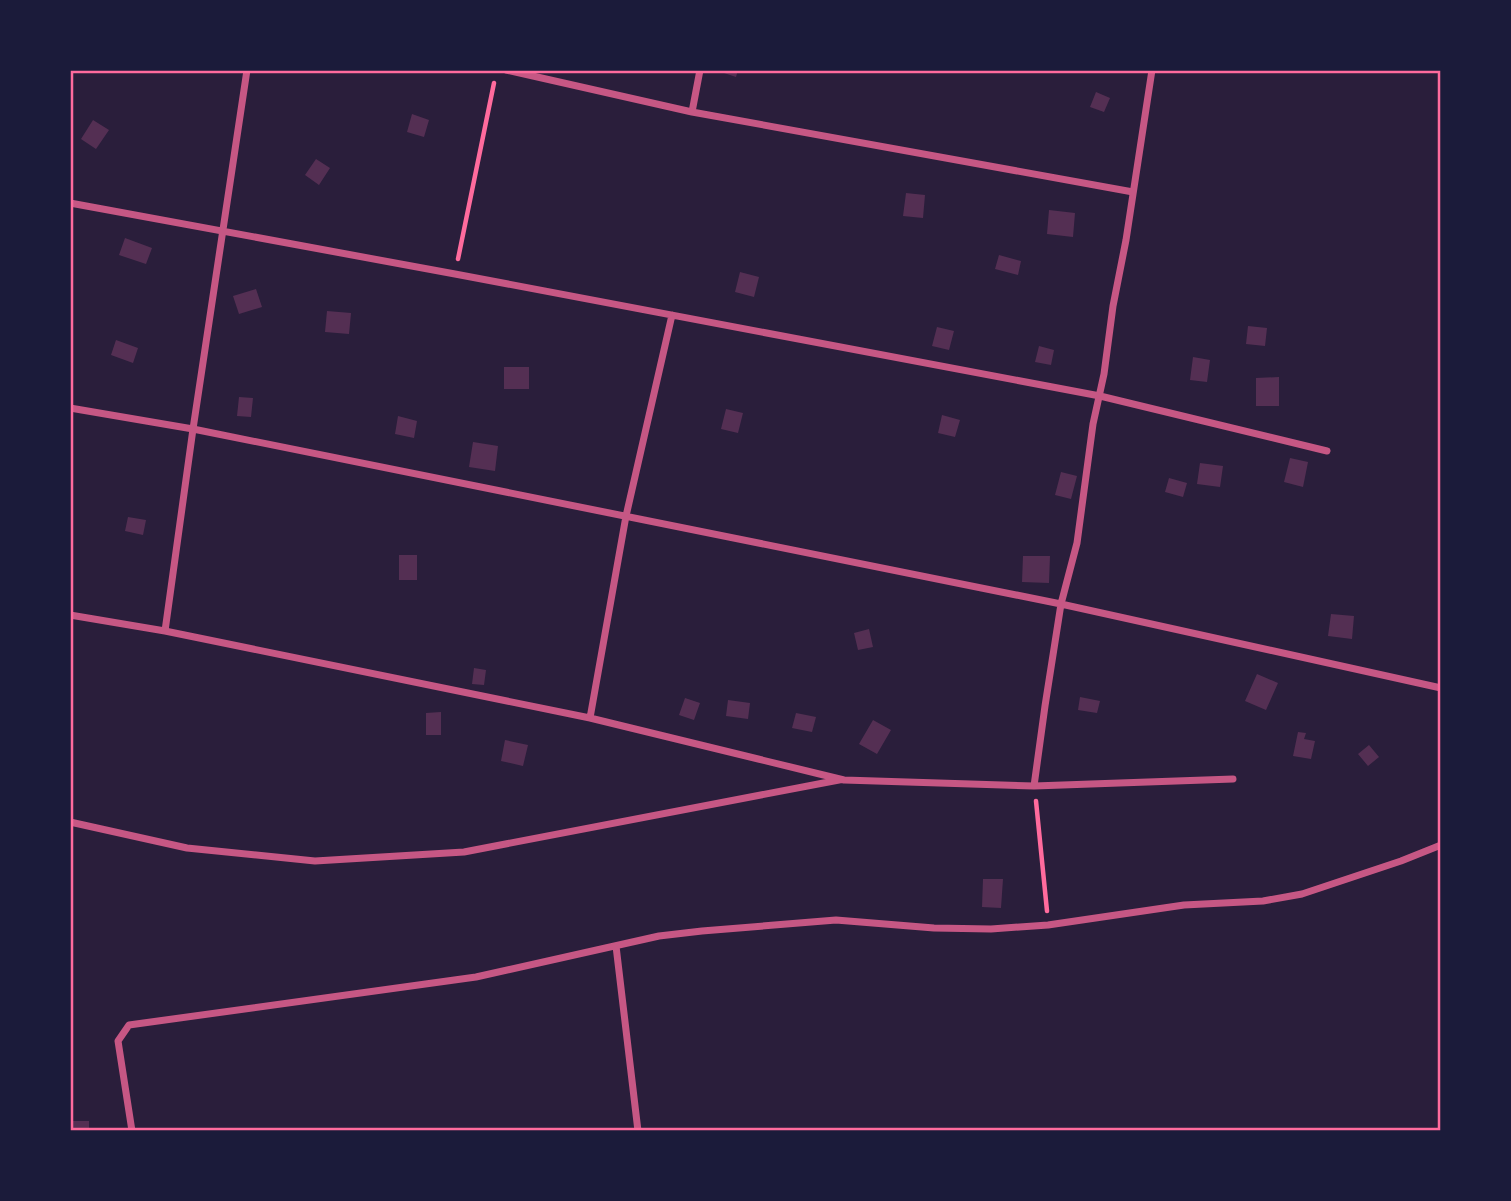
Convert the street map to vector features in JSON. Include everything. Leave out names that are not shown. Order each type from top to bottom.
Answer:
[{"type":"street","points":[[165,631],[247,70]]},
{"type":"street","points":[[506,70],[692,112],[1133,192]]},
{"type":"street","points":[[692,112],[700,70]]},
{"type":"street","points":[[1034,786],[1061,604],[1077,543],[1093,424],[1104,374],[1152,70]]},
{"type":"street","points":[[70,204],[1100,396],[1327,451]]},
{"type":"street","points":[[590,718],[626,516],[672,315]]},
{"type":"street","points":[[70,408],[193,429],[1061,604],[1441,688]]},
{"type":"street","points":[[70,615],[165,631],[590,718],[844,780],[1034,786],[1233,779]]},
{"type":"street","points":[[70,822],[187,848],[315,861],[464,852],[844,780]]},
{"type":"street","points":[[132,1131],[118,1041],[130,1025],[476,977],[659,936],[702,930],[836,920],[934,928],[991,929],[1048,925],[1184,905],[1262,901],[1302,894],[1441,845]]},
{"type":"street","points":[[616,946],[638,1131]]},
{"type":"path","points":[[455,274],[497,70]]},
{"type":"path","points":[[1034,786],[1048,925]]},
{"type":"shaded area","points":[[70,70],[1441,70],[1441,1131],[70,1131]]},
{"type":"building","points":[[715,70],[738,70],[736,77]]},
{"type":"building","points":[[1096,92],[1110,98],[1104,112],[1090,107]]},
{"type":"building","points":[[412,114],[429,120],[424,137],[407,132]]},
{"type":"building","points":[[93,120],[109,130],[96,149],[81,139]]},
{"type":"building","points":[[316,159],[330,168],[319,185],[305,175]]},
{"type":"building","points":[[906,193],[925,195],[923,218],[903,216]]},
{"type":"building","points":[[1049,210],[1075,213],[1073,237],[1047,234]]},
{"type":"building","points":[[125,238],[152,248],[146,264],[119,255]]},
{"type":"building","points":[[999,255],[1021,261],[1018,275],[995,269]]},
{"type":"building","points":[[740,272],[759,277],[754,297],[735,292]]},
{"type":"building","points":[[256,289],[262,307],[239,314],[233,296]]},
{"type":"building","points":[[327,311],[351,313],[349,334],[325,332]]},
{"type":"building","points":[[1248,326],[1267,328],[1265,346],[1246,344]]},
{"type":"building","points":[[937,327],[954,331],[949,350],[932,346]]},
{"type":"building","points":[[116,340],[138,348],[133,363],[111,355]]},
{"type":"building","points":[[1039,346],[1054,350],[1051,365],[1035,362]]},
{"type":"building","points":[[1193,357],[1210,360],[1207,382],[1190,380]]},
{"type":"building","points":[[504,367],[529,367],[529,389],[504,389]]},
{"type":"building","points":[[1279,377],[1279,406],[1256,406],[1256,378]]},
{"type":"building","points":[[239,397],[253,398],[251,417],[237,416]]},
{"type":"building","points":[[726,409],[743,413],[738,433],[721,429]]},
{"type":"building","points":[[942,415],[960,420],[955,437],[938,433]]},
{"type":"building","points":[[398,416],[417,421],[414,438],[395,434]]},
{"type":"building","points":[[473,442],[498,446],[495,471],[469,467]]},
{"type":"building","points":[[1290,458],[1308,462],[1303,487],[1284,482]]},
{"type":"building","points":[[1200,463],[1223,466],[1220,487],[1197,484]]},
{"type":"building","points":[[1061,472],[1077,476],[1071,499],[1055,495]]},
{"type":"building","points":[[1169,478],[1187,483],[1183,497],[1165,492]]},
{"type":"building","points":[[128,517],[146,520],[143,535],[125,531]]},
{"type":"building","points":[[399,555],[417,555],[417,580],[399,580]]},
{"type":"building","points":[[1023,556],[1050,556],[1049,583],[1022,582]]},
{"type":"building","points":[[1331,614],[1354,616],[1352,639],[1328,636]]},
{"type":"building","points":[[869,629],[873,647],[858,650],[854,633]]},
{"type":"building","points":[[474,668],[486,670],[484,685],[472,684]]},
{"type":"building","points":[[1257,674],[1278,683],[1266,710],[1245,701]]},
{"type":"building","points":[[1080,697],[1100,701],[1097,713],[1078,710]]},
{"type":"building","points":[[685,698],[700,703],[694,720],[679,715]]},
{"type":"building","points":[[728,700],[750,703],[748,719],[726,716]]},
{"type":"building","points":[[441,712],[441,735],[426,735],[426,713]]},
{"type":"building","points":[[796,713],[816,717],[812,732],[792,728]]},
{"type":"building","points":[[873,720],[891,730],[877,754],[859,744]]},
{"type":"building","points":[[1298,732],[1306,733],[1304,739],[1315,741],[1311,759],[1293,756]]},
{"type":"building","points":[[505,740],[528,745],[523,766],[501,761]]},
{"type":"building","points":[[1369,745],[1379,757],[1368,766],[1358,754]]},
{"type":"building","points":[[983,879],[1003,879],[1001,908],[982,907]]},
{"type":"building","points":[[70,1121],[89,1121],[89,1131],[70,1131]]}]
